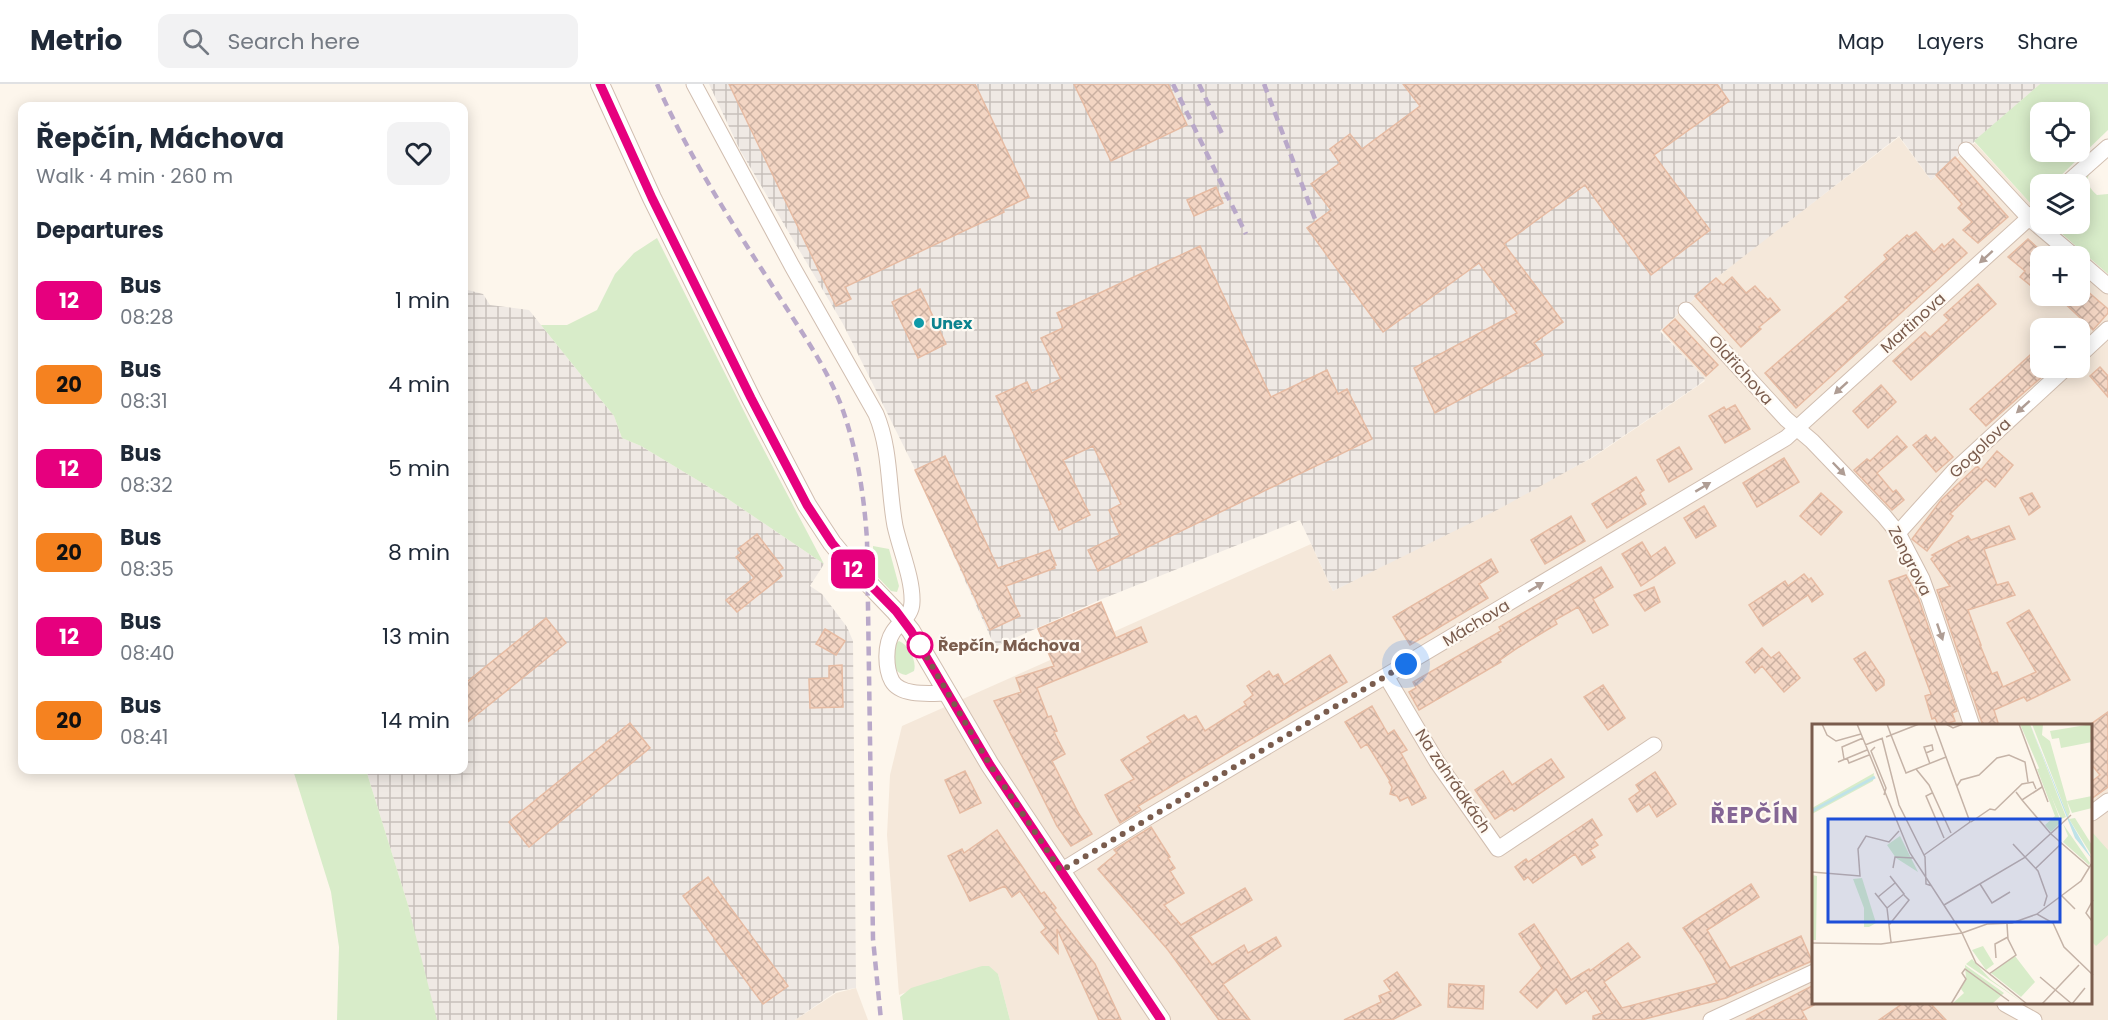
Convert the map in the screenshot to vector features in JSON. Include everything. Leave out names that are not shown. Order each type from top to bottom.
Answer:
[{"type":"street","points":[[600,84],[657,208],[807,505],[832,543],[915,637],[990,765],[1067,867],[1161,1020]]},
{"type":"street","points":[[694,84],[792,266],[876,414],[884,433],[895,524],[912,600],[909,614],[894,630],[888,644],[891,680],[896,686],[912,692],[948,693]]},
{"type":"street","points":[[2077,174],[2108,147]]},
{"type":"street","points":[[1966,150],[2030,208]]},
{"type":"street","name":"Martinova","points":[[1797,429],[2030,218]]},
{"type":"street","points":[[2054,234],[2065,246]]},
{"type":"street","points":[[2090,270],[2108,286]]},
{"type":"street","name":"Oldřichova","points":[[1686,310],[1797,429]]},
{"type":"street","points":[[2090,346],[2108,330]]},
{"type":"street","name":"Gogolova","points":[[1898,533],[1954,471],[2055,378]]},
{"type":"street","name":"Zengrova","points":[[1797,429],[1812,441],[1898,533],[1922,579],[1971,724]]},
{"type":"street","name":"Máchova","points":[[1067,867],[1776,444],[1797,429]]},
{"type":"street","name":"Na zahrádkách","points":[[1386,676],[1437,762],[1498,849],[1654,745]]},
{"type":"street","points":[[2093,812],[2108,801]]},
{"type":"street","points":[[1711,1020],[1812,973]]},
{"type":"street","points":[[2007,1005],[2034,1020]]},
{"type":"shaded area","points":[[709,84],[2040,84],[1931,180],[1899,136],[1716,278],[1660,331],[1705,379],[1591,458],[1499,509],[1333,591],[1300,520],[1102,599],[995,647],[912,463],[843,324],[740,150]]},
{"type":"shaded area","points":[[1899,137],[1931,180],[1975,143],[2030,203],[2030,234],[2061,234],[2075,246],[2030,246],[2030,306],[2090,306],[2090,259],[2108,274],[2108,1020],[1010,1020],[998,974],[942,978],[899,995],[887,835],[890,775],[902,726],[1311,544],[1333,591],[1592,458],[1705,381],[1661,330],[1727,268]]},
{"type":"shaded area","points":[[468,290],[483,294],[490,305],[529,310],[614,416],[622,438],[641,446],[722,495],[824,564],[810,586],[822,594],[847,627],[853,641],[856,988],[837,991],[795,1020],[435,1020],[408,905],[367,774],[468,774]]},
{"type":"shaded area","points":[[856,988],[868,1020],[795,1020],[836,993]]},
{"type":"green space","points":[[2040,84],[2108,84],[2108,130],[2090,147],[2090,102],[2030,102],[2030,162],[2075,162],[2062,174],[2030,174],[2030,203],[1974,141]]},
{"type":"green space","points":[[2090,187],[2097,195],[2108,194],[2108,274],[2090,258],[2090,246],[2076,246],[2062,234],[2090,234]]},
{"type":"green space","points":[[657,238],[824,564],[722,495],[641,446],[622,438],[614,416],[541,325],[567,325],[597,310],[615,274],[634,253]]},
{"type":"green space","points":[[873,546],[889,549],[899,586],[897,592],[891,591],[873,572]]},
{"type":"green space","points":[[899,641],[909,650],[915,667],[914,671],[906,675],[897,671],[894,664],[895,644]]},
{"type":"green space","points":[[294,774],[367,774],[408,905],[437,1020],[337,1020],[339,947],[331,892]]},
{"type":"green space","points":[[2093,833],[2108,850],[2108,935],[2096,946],[2093,943]]},
{"type":"green space","points":[[982,966],[989,966],[998,974],[1010,1020],[903,1020],[900,997],[911,988]]},
{"type":"building","points":[[729,84],[975,84],[1029,197],[1003,209],[1004,212],[845,287],[851,299],[836,306]]},
{"type":"building","points":[[1074,84],[1168,84],[1187,125],[1111,161]]},
{"type":"building","points":[[1403,84],[1717,84],[1729,101],[1654,155],[1710,230],[1651,275],[1585,185],[1504,244],[1563,322],[1534,343],[1543,355],[1435,413],[1414,368],[1517,313],[1479,263],[1383,332],[1307,228],[1331,210],[1311,184],[1340,163],[1330,149],[1350,134],[1362,149],[1420,106]]},
{"type":"building","points":[[1955,157],[2008,217],[1978,243],[1963,230],[1972,222],[1958,208],[1962,204],[1936,175]]},
{"type":"building","points":[[1216,187],[1223,203],[1194,216],[1187,200]]},
{"type":"building","points":[[1916,232],[1934,252],[1942,244],[1944,247],[1953,239],[1967,253],[1796,408],[1765,373],[1849,300],[1845,297],[1887,259],[1884,255],[1907,235],[1909,237]]},
{"type":"building","points":[[2028,239],[2036,246],[2030,246],[2030,285],[2020,277],[2025,271],[2008,257]]},
{"type":"building","points":[[1200,246],[1271,397],[1327,370],[1338,394],[1347,389],[1372,439],[1098,571],[1088,550],[1120,535],[1109,510],[1121,504],[1093,446],[1063,460],[1090,515],[1059,530],[996,396],[1027,382],[1032,393],[1061,379],[1041,338],[1063,328],[1057,313]]},
{"type":"building","points":[[1732,277],[1746,293],[1755,286],[1780,310],[1759,327],[1761,329],[1741,347],[1695,296],[1716,278],[1723,285]]},
{"type":"building","points":[[1978,284],[1996,304],[1911,380],[1893,361],[1925,332],[1930,337],[1949,320],[1944,315]]},
{"type":"building","name":"Unex","points":[[920,289],[946,344],[918,358],[892,302]]},
{"type":"building","points":[[2090,293],[2108,309],[2108,313],[2093,330],[2090,327],[2090,318],[2080,318],[2068,306],[2090,306]]},
{"type":"building","points":[[1675,319],[1718,365],[1706,376],[1663,330]]},
{"type":"building","points":[[2030,355],[2030,378],[2041,378],[1986,426],[1970,409]]},
{"type":"building","points":[[2100,367],[2108,376],[2108,397],[2090,376]]},
{"type":"building","points":[[1881,385],[1896,402],[1868,428],[1853,411]]},
{"type":"building","points":[[1735,405],[1750,429],[1725,443],[1709,416],[1724,407],[1726,410]]},
{"type":"building","points":[[1926,435],[1931,441],[1935,437],[1953,457],[1936,472],[1913,445]]},
{"type":"building","points":[[1897,436],[1907,447],[1877,473],[1893,492],[1896,490],[1904,500],[1892,510],[1854,470],[1867,459],[1870,461]]},
{"type":"building","points":[[1679,447],[1692,469],[1669,482],[1657,460]]},
{"type":"building","points":[[1997,451],[2013,465],[1995,487],[1986,479],[1950,514],[1953,516],[1927,551],[1912,539],[1941,500],[1977,466],[1981,470]]},
{"type":"building","points":[[945,456],[998,568],[1050,550],[1056,565],[1054,565],[1055,568],[1006,586],[1020,616],[990,630],[915,470]]},
{"type":"building","points":[[1784,458],[1799,482],[1757,507],[1743,483]]},
{"type":"building","points":[[1636,477],[1644,490],[1640,493],[1646,504],[1607,528],[1592,504]]},
{"type":"building","points":[[1821,493],[1842,512],[1821,535],[1800,516]]},
{"type":"building","points":[[2032,493],[2040,507],[2029,515],[2020,498]]},
{"type":"building","points":[[1704,506],[1716,526],[1696,538],[1684,518]]},
{"type":"building","points":[[1571,516],[1585,541],[1545,564],[1531,540]]},
{"type":"building","points":[[2009,526],[2015,539],[1984,549],[1997,585],[2008,582],[2015,595],[1968,610],[1992,674],[1997,672],[2003,687],[2036,672],[2007,623],[2029,610],[2070,680],[2027,701],[2024,697],[1994,710],[1998,724],[1982,724],[1937,590],[1950,586],[1931,559],[1934,556],[1932,555],[1968,536],[1971,540]]},
{"type":"building","points":[[757,534],[783,568],[779,571],[782,576],[737,612],[726,600],[754,578],[736,557],[741,553],[738,549]]},
{"type":"building","points":[[1642,542],[1651,557],[1665,547],[1675,563],[1641,586],[1622,554]]},
{"type":"building","points":[[1491,559],[1498,572],[1479,584],[1488,598],[1410,645],[1393,617]]},
{"type":"building","points":[[1601,567],[1613,587],[1593,599],[1608,625],[1593,633],[1578,607],[1555,620],[1557,624],[1519,647],[1500,660],[1501,662],[1419,710],[1409,692],[1416,688],[1413,682],[1501,631],[1499,627]]},
{"type":"building","points":[[1804,574],[1809,580],[1811,578],[1823,594],[1812,602],[1808,595],[1763,626],[1749,605],[1785,581],[1788,586]]},
{"type":"building","points":[[1906,575],[1918,597],[1957,711],[1952,713],[1955,721],[1938,724],[1935,718],[1932,719],[1925,696],[1931,694],[1889,581]]},
{"type":"building","points":[[1654,587],[1660,602],[1645,611],[1634,595]]},
{"type":"building","points":[[1101,602],[1116,638],[1141,627],[1147,642],[1037,688],[1048,717],[1051,716],[1057,731],[1054,732],[1065,754],[1052,761],[1092,834],[1071,846],[1057,826],[994,701],[1021,692],[1016,678],[1054,666],[1038,629]]},
{"type":"building","points":[[546,618],[566,643],[468,722],[468,681]]},
{"type":"building","points":[[825,629],[845,641],[836,655],[816,644]]},
{"type":"building","points":[[1762,648],[1771,658],[1779,652],[1800,678],[1784,692],[1762,666],[1755,673],[1746,662]]},
{"type":"building","points":[[1865,652],[1884,680],[1884,685],[1876,691],[1854,659]]},
{"type":"building","points":[[1330,655],[1347,682],[1138,806],[1141,810],[1120,823],[1105,795],[1134,779],[1121,760],[1151,742],[1147,737],[1184,715],[1188,720],[1196,716],[1205,731],[1246,705],[1244,702],[1253,695],[1247,686],[1269,671],[1273,677],[1278,674],[1284,685]]},
{"type":"building","points":[[842,665],[843,707],[810,708],[809,679],[829,678],[829,666]]},
{"type":"building","points":[[1603,685],[1625,718],[1608,730],[1584,697]]},
{"type":"building","points":[[1372,706],[1388,734],[1394,730],[1407,750],[1401,753],[1426,798],[1412,805],[1408,797],[1400,801],[1397,796],[1390,794],[1392,787],[1390,781],[1367,744],[1361,748],[1345,722]]},
{"type":"building","points":[[2108,712],[2108,787],[2093,798],[2093,780],[2100,775],[2093,766],[2093,724],[2091,724]]},
{"type":"building","points":[[630,723],[650,748],[529,847],[509,822]]},
{"type":"building","points":[[1551,759],[1564,777],[1514,811],[1512,808],[1495,819],[1475,790],[1503,771],[1512,785]]},
{"type":"building","points":[[965,771],[981,803],[960,813],[945,780]]},
{"type":"building","points":[[1655,772],[1676,804],[1657,817],[1649,804],[1637,812],[1629,799],[1640,791],[1636,785]]},
{"type":"building","points":[[1592,819],[1602,835],[1594,840],[1598,845],[1590,850],[1595,857],[1582,865],[1575,854],[1533,883],[1528,877],[1524,880],[1515,867],[1526,859],[1528,862]]},
{"type":"building","points":[[1151,827],[1170,857],[1168,858],[1175,868],[1170,871],[1184,893],[1164,905],[1181,925],[1245,888],[1252,900],[1190,936],[1212,965],[1244,945],[1248,953],[1276,937],[1281,946],[1223,984],[1250,1020],[1219,1020],[1168,950],[1098,869],[1117,853],[1114,850]]},
{"type":"building","points":[[997,830],[1041,894],[1044,892],[1056,908],[1054,910],[1095,964],[1121,1020],[1099,1020],[1057,929],[1058,953],[1041,932],[1046,928],[1020,891],[1012,897],[1005,886],[970,901],[948,856],[962,849],[964,853]]},
{"type":"building","points":[[708,877],[788,986],[763,1004],[683,896]]},
{"type":"building","points":[[1751,884],[1759,897],[1707,930],[1730,968],[1801,936],[1812,961],[1726,998],[1641,1020],[1593,1020],[1593,1016],[1602,1013],[1586,990],[1566,1004],[1556,989],[1537,1008],[1520,992],[1542,968],[1519,934],[1534,924],[1571,980],[1589,969],[1590,971],[1628,943],[1640,957],[1604,982],[1622,1008],[1717,983],[1683,928]]},
{"type":"building","points":[[1397,972],[1421,1005],[1392,1020],[1344,1020],[1381,1002],[1379,996],[1391,991],[1384,981]]},
{"type":"building","points":[[1449,984],[1484,986],[1483,1009],[1448,1007]]},
{"type":"building","points":[[1812,986],[1812,1005],[1814,1005],[1802,1011],[1807,1020],[1746,1020]]},
{"type":"building","points":[[1901,1005],[1932,1005],[1946,1020],[1879,1020]]},
{"type":"railway","points":[[657,84],[683,138],[712,189],[827,375],[847,422],[855,455],[862,489],[867,540],[873,939],[881,1020]]},
{"type":"railway","points":[[1173,84],[1246,234]]},
{"type":"railway","points":[[1199,84],[1224,138]]},
{"type":"railway","points":[[1264,84],[1315,219]]},
{"type":"bus line","name":"12","points":[[600,84],[652,198],[774,444],[807,505],[846,560],[896,611],[911,631],[990,765],[1161,1020]]},
{"type":"place","name":"Unex","points":[[919,323]]},
{"type":"place","name":"Řepčín, Máchova","points":[[920,645]]},
{"type":"district","name":"ŘEPČÍN","points":[[1755,815]]},
{"type":"route","points":[[920,645],[918,642],[990,765],[1061,871],[1406,664]]}]
